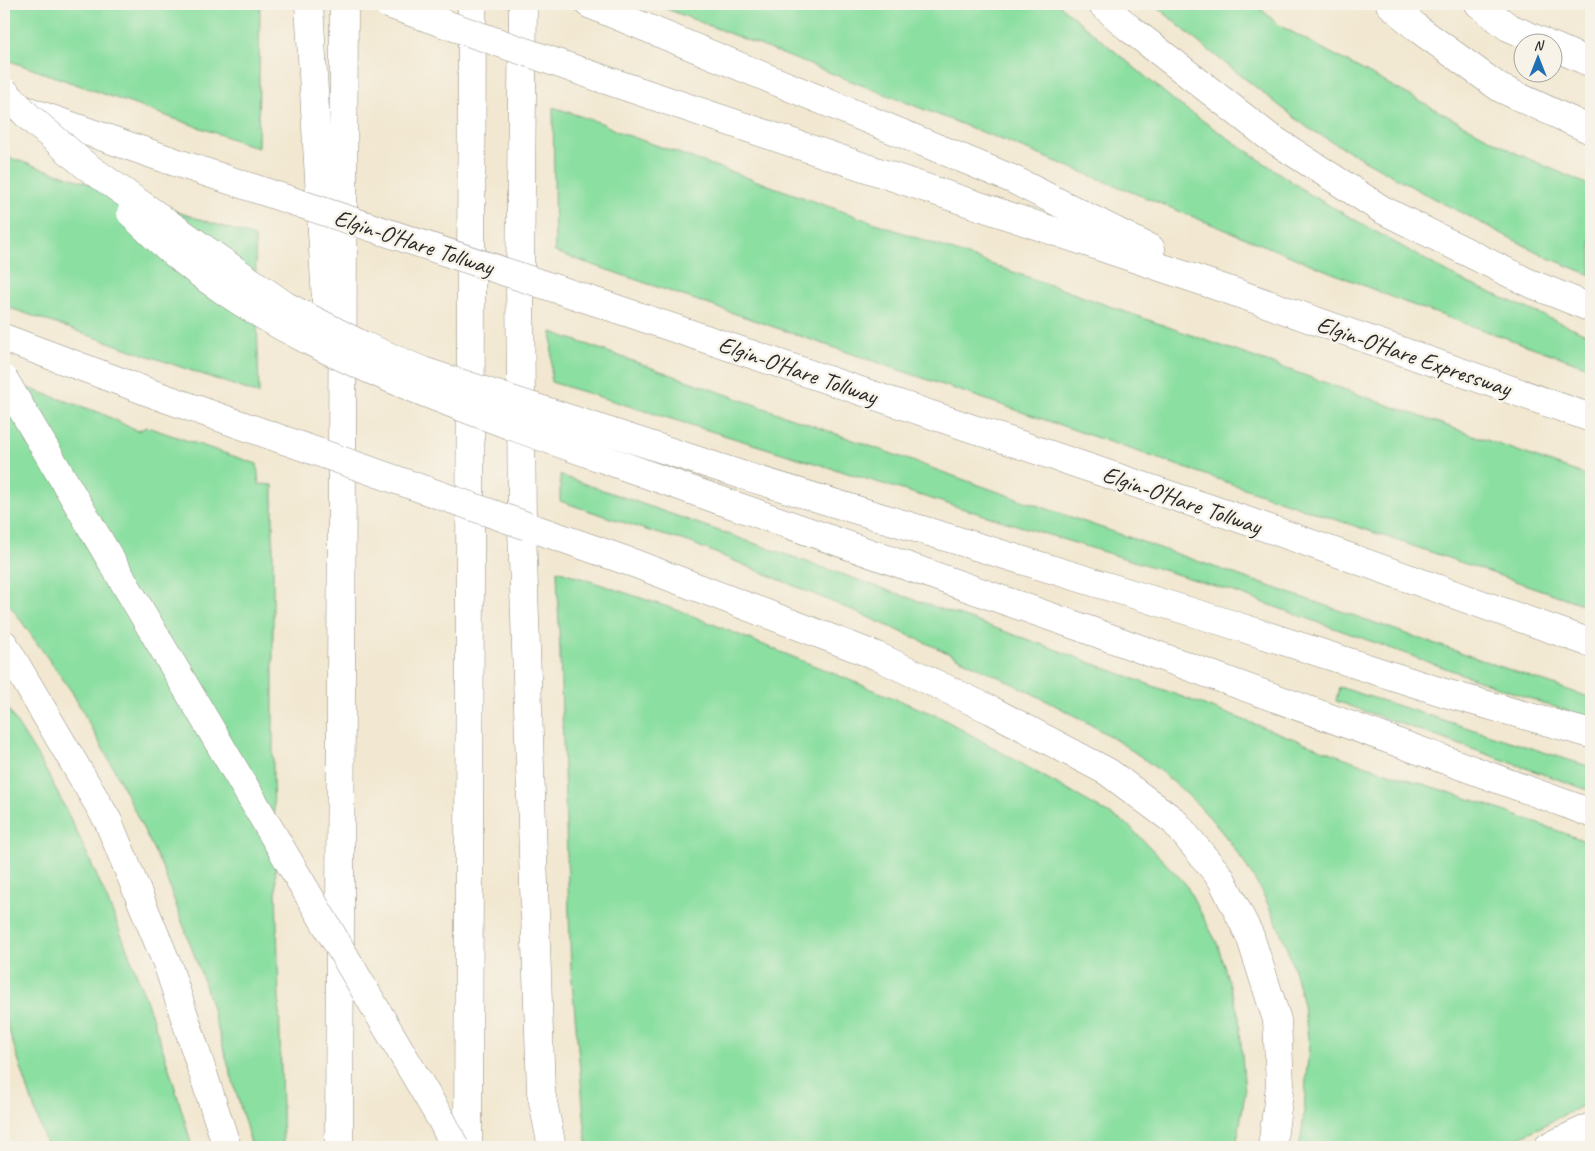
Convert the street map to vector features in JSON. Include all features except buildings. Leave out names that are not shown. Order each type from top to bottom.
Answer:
[{"type":"main road","points":[[310,4],[333,410],[340,648]]},
{"type":"main road","points":[[339,1147],[344,4]]},
{"type":"main road","points":[[388,4],[1237,293]]},
{"type":"main road","points":[[468,1147],[472,4]]},
{"type":"main road","points":[[523,4],[520,271],[522,529],[541,1092],[552,1147]]},
{"type":"main road","points":[[1102,4],[1128,28],[1268,136],[1381,209],[1527,282],[1591,308]]},
{"type":"main road","points":[[1390,4],[1417,28],[1500,88],[1591,130]]},
{"type":"main road","points":[[1479,4],[1508,27],[1520,32]]},
{"type":"main road","points":[[595,6],[1012,179],[1237,293]]},
{"type":"main road","points":[[1562,51],[1591,64]]},
{"type":"main road","points":[[4,91],[29,117],[85,164],[286,306],[362,345],[423,371],[742,475],[1221,621],[1445,693],[1591,734]]},
{"type":"main road","name":"Elgin-O'Hare Tollway","points":[[4,102],[169,160],[1250,522],[1591,643]]},
{"type":"main road","points":[[85,164],[150,233],[207,278],[278,325],[357,365],[418,392],[1090,630],[1591,813]]},
{"type":"main road","name":"Elgin-O'Hare Expressway","points":[[1237,293],[1591,418]]},
{"type":"main road","points":[[4,338],[159,396],[636,564],[877,656],[991,710],[1108,772],[1174,821],[1221,878],[1250,936],[1277,1020],[1280,1085],[1272,1147]]},
{"type":"main road","points":[[4,380],[455,1147]]},
{"type":"main road","points":[[4,644],[108,821],[168,966],[227,1147]]},
{"type":"main road","points":[[1548,1147],[1591,1127]]},
{"type":"green space","points":[[4,4],[260,4],[258,148],[4,59]]},
{"type":"green space","points":[[654,4],[1058,4],[1177,103],[1311,195],[1461,280],[1591,336],[1591,368],[1407,303],[1010,143]]},
{"type":"green space","points":[[1154,4],[1255,4],[1279,25],[1518,154],[1591,186],[1591,275],[1549,258],[1423,193],[1308,128],[1198,42]]},
{"type":"green space","points":[[553,107],[1591,477],[1591,607],[555,252]]},
{"type":"green space","points":[[4,156],[255,237],[259,394],[4,306]]},
{"type":"green space","points":[[552,332],[990,489],[1591,698],[1591,718],[1548,705],[1231,591],[551,382]]},
{"type":"green space","points":[[4,380],[101,413],[137,431],[147,427],[257,464],[259,484],[273,485],[273,776],[283,1147],[252,1147],[205,985],[163,869],[115,771],[72,692],[4,597]]},
{"type":"green space","points":[[560,475],[1049,647],[1364,765],[1476,801],[1591,843],[1591,1101],[1501,1147],[1299,1147],[1304,1112],[1309,1043],[1303,1006],[1285,943],[1257,883],[1239,855],[1220,829],[1175,783],[1125,746],[1070,713],[913,637],[689,542],[652,532],[560,501]]},
{"type":"green space","points":[[557,570],[683,612],[940,717],[1127,824],[1185,883],[1217,943],[1239,1016],[1245,1094],[1236,1147],[589,1147],[586,1138],[571,970]]},
{"type":"green space","points":[[1339,687],[1591,767],[1591,791],[1336,701]]},
{"type":"green space","points":[[4,702],[51,780],[94,869],[148,1006],[179,1100],[192,1147],[47,1147],[4,1016]]}]
